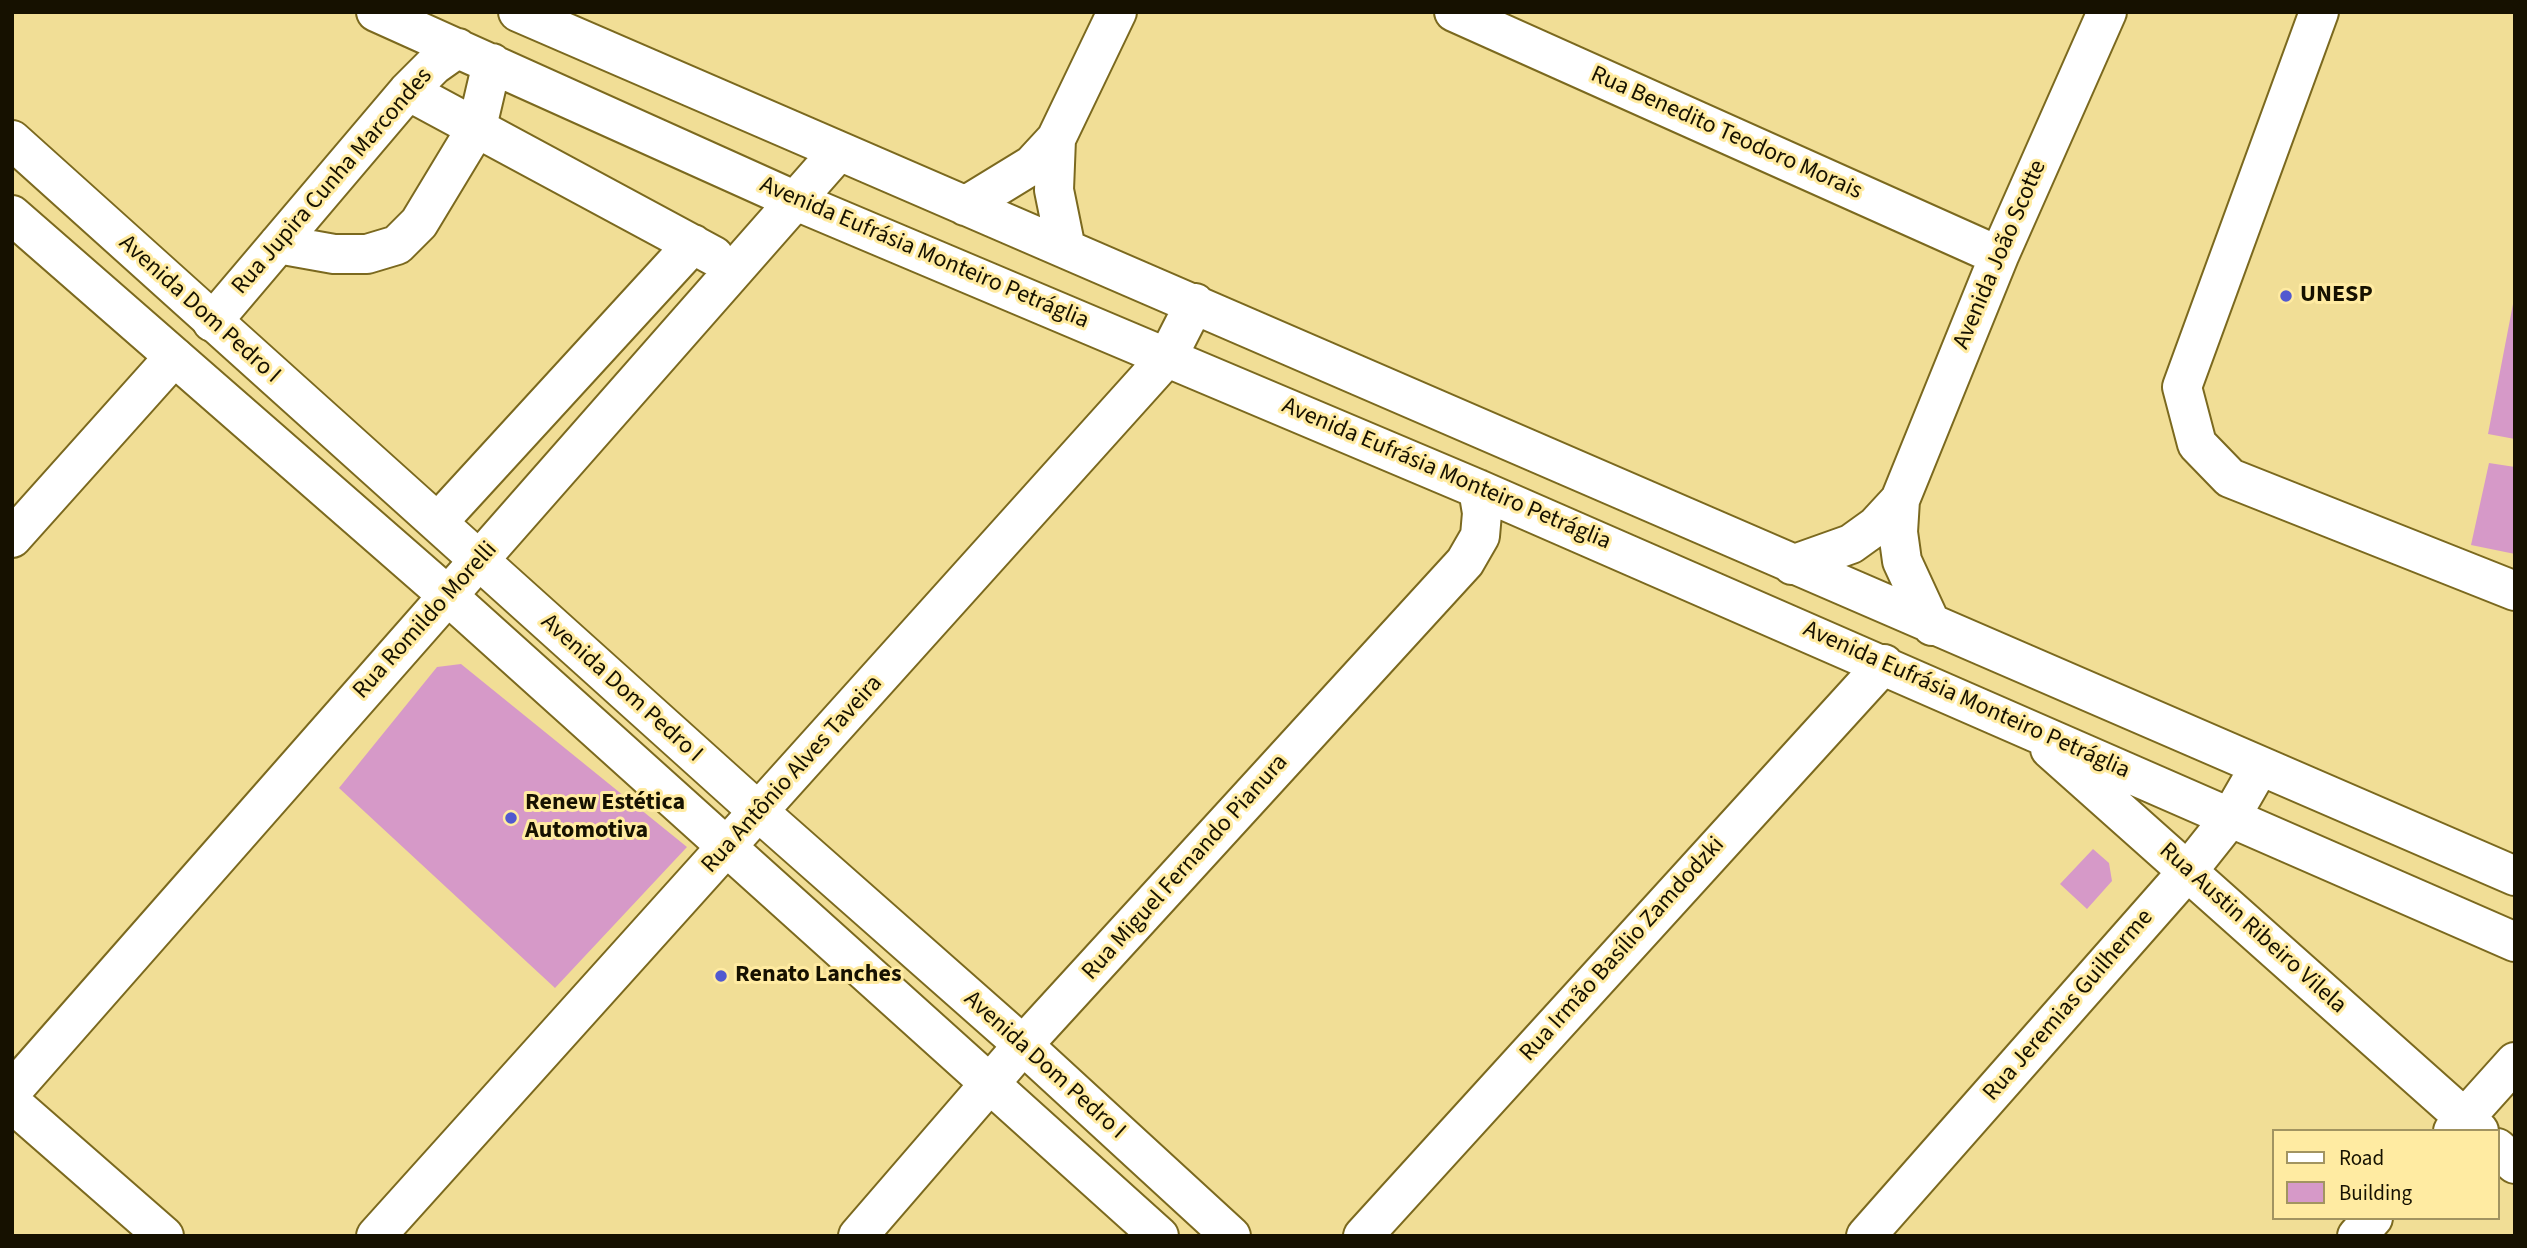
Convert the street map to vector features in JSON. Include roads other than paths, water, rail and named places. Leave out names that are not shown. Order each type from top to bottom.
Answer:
[{"type":"street","name":"Avenida Eufrásia Monteiro Petráglia","points":[[376,12],[796,201],[1478,488],[2515,943]]},
{"type":"street","points":[[518,12],[2515,876]]},
{"type":"street","points":[[965,206],[1032,165],[1056,139],[1117,12]]},
{"type":"street","name":"Rua Benedito Teodoro Morais","points":[[1454,12],[1999,256]]},
{"type":"street","name":"Avenida João Scotte","points":[[1932,626],[1902,561],[1898,532],[1900,500],[1999,256],[2107,12]]},
{"type":"street","points":[[2319,12],[2182,387],[2197,444],[2230,478],[2515,591]]},
{"type":"street","name":"Rua Jupira Cunha Marcondes","points":[[212,322],[408,91],[434,65],[458,47]]},
{"type":"street","points":[[278,244],[345,254],[367,254],[397,245],[419,223],[477,127],[492,63]]},
{"type":"street","points":[[408,91],[734,268]]},
{"type":"street","points":[[1056,139],[1054,190],[1066,249]]},
{"type":"street","name":"Avenida Dom Pedro I","points":[[12,140],[759,813],[1023,1045],[1231,1236]]},
{"type":"street","name":"Rua Romildo Morelli","points":[[12,1091],[839,151]]},
{"type":"street","points":[[54,253],[89,212]]},
{"type":"street","name":"Avenida Dom Pedro I","points":[[12,215],[447,595],[1159,1236]]},
{"type":"street","points":[[438,522],[693,244]]},
{"type":"street","name":"Rua Antônio Alves Taveira","points":[[376,1236],[1168,356],[1195,303]]},
{"type":"street","points":[[12,538],[174,357]]},
{"type":"street","name":"Rua Miguel Fernando Pianura","points":[[858,1236],[1023,1045],[1465,562],[1480,536],[1482,513],[1478,488]]},
{"type":"street","name":"Avenida João Scotte","points":[[1792,565],[1852,544],[1876,526],[1900,500]]},
{"type":"street","name":"Rua Irmão Basílio Zamdodzki","points":[[1363,1236],[1884,664]]},
{"type":"street","name":"Rua Austin Ribeiro Vilela","points":[[2025,727],[2465,1126]]},
{"type":"street","name":"Rua Jeremias Guilherme","points":[[1866,1236],[2187,872],[2230,818],[2260,766]]},
{"type":"street","points":[[2465,1126],[2515,1062]]},
{"type":"street","points":[[12,1103],[164,1236]]},
{"type":"street","points":[[2499,1150],[2515,1164]]},
{"type":"street","points":[[2357,1236],[2371,1220]]},
{"type":"place","name":"UNESP","points":[[2286,296]]},
{"type":"place","name":"Renew Estética Automotiva","points":[[511,818]]},
{"type":"place","name":"Renato Lanches","points":[[721,976]]}]
